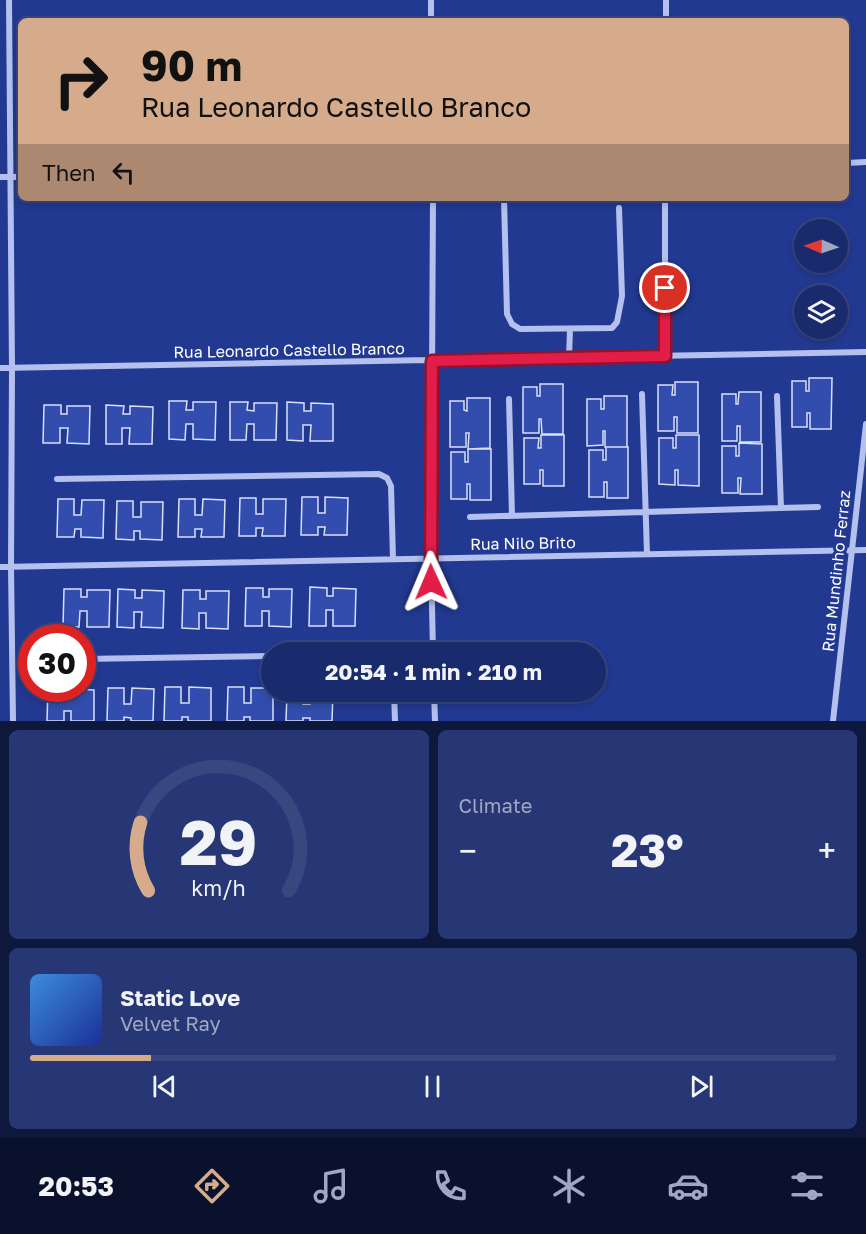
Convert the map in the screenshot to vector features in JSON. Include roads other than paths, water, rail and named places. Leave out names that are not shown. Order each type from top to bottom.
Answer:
[{"type":"street","points":[[9,0],[12,177],[10,567],[13,721]]},
{"type":"street","points":[[431,0],[431,18]]},
{"type":"street","points":[[666,0],[666,18]]},
{"type":"street","points":[[849,163],[866,162]]},
{"type":"street","points":[[0,177],[18,177]]},
{"type":"street","points":[[433,201],[430,558],[433,642]]},
{"type":"street","points":[[504,201],[507,314],[512,324],[520,329],[612,328],[617,322],[622,296],[619,208]]},
{"type":"street","points":[[665,201],[665,356]]},
{"type":"street","points":[[569,358],[570,329]]},
{"type":"street","name":"Rua Leonardo Castello Branco","points":[[0,368],[866,352]]},
{"type":"street","points":[[642,394],[646,554]]},
{"type":"street","points":[[777,396],[782,508]]},
{"type":"street","points":[[509,399],[512,516]]},
{"type":"street","name":"Rua Mundinho Ferraz","points":[[833,721],[866,424]]},
{"type":"street","points":[[57,479],[379,474],[387,478],[392,486],[393,559]]},
{"type":"street","points":[[470,517],[818,507]]},
{"type":"street","name":"Rua Nilo Brito","points":[[0,567],[866,550]]},
{"type":"street","points":[[96,659],[261,656]]},
{"type":"street","points":[[394,702],[395,721]]},
{"type":"street","points":[[434,702],[435,721]]}]
